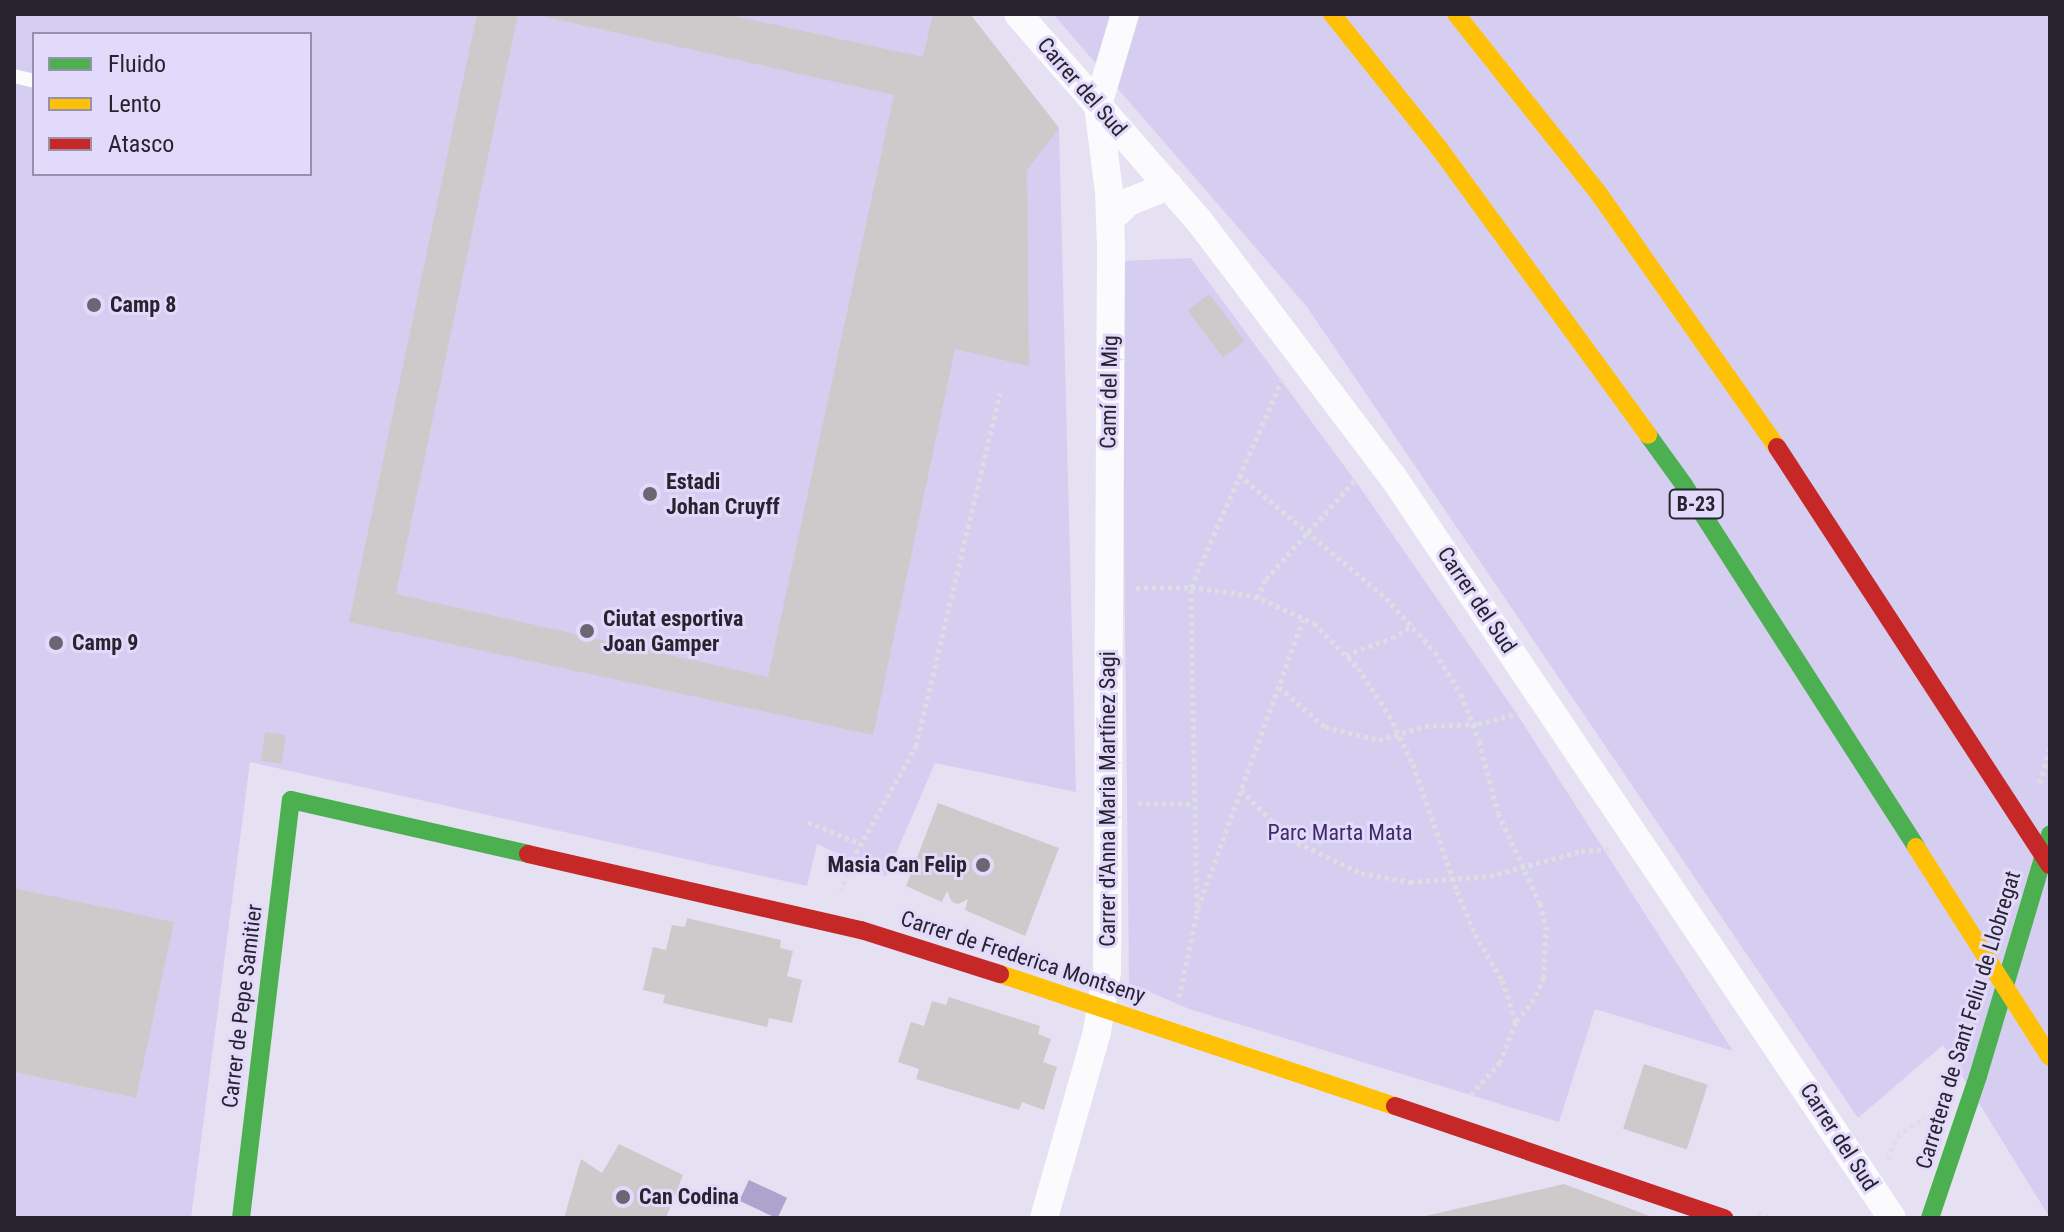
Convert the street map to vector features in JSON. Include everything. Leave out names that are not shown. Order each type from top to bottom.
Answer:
[{"type":"main road","name":"B-23","points":[[1332,14],[1439,148],[1684,485],[2048,1054]]},
{"type":"main road","points":[[1456,14],[1597,191],[1754,413],[2001,789],[2042,836],[2050,857]]},
{"type":"main road","name":"Carrer de Frederica Montseny","points":[[291,800],[861,930],[1171,1029],[1724,1218]]},
{"type":"main road","name":"Carrer de Pepe Samitier","points":[[241,1218],[291,800]]},
{"type":"main road","points":[[2042,836],[2050,865]]},
{"type":"main road","name":"Carretera de Sant Feliu de Llobregat","points":[[1930,1218],[1978,1076],[2042,836]]},
{"type":"street","name":"Carrer del Sud","points":[[1018,14],[1169,186],[1379,458],[1636,834],[1892,1218]]},
{"type":"street","name":"Camí del Mig","points":[[1108,575],[1110,220],[1098,105],[1125,14]]},
{"type":"street","points":[[1110,220],[1128,202],[1169,186]]},
{"type":"street","name":"Carrer d'Anna Maria Martínez Sagi","points":[[1044,1218],[1101,1009],[1107,971],[1108,575]]},
{"type":"path","points":[[1197,913],[1191,587],[1279,380],[1304,357]]},
{"type":"path","points":[[852,860],[916,746],[1000,393]]},
{"type":"path","points":[[1257,598],[1266,579],[1379,458]]},
{"type":"path","points":[[1238,475],[1309,532],[1413,625],[1461,694],[1498,813],[1540,903],[1546,926],[1544,977],[1534,999],[1516,1022],[1500,1062],[1470,1095],[1457,1127]]},
{"type":"path","points":[[1108,575],[1257,598],[1303,619],[1331,637],[1400,736],[1432,813],[1475,934],[1502,980],[1516,1022]]},
{"type":"path","points":[[1171,1029],[1197,913],[1303,619]]},
{"type":"path","points":[[1346,655],[1392,638],[1413,625]]},
{"type":"path","points":[[1279,687],[1325,727],[1379,740],[1425,726],[1472,723],[1517,714],[1544,699]]},
{"type":"path","points":[[1241,790],[1290,839],[1361,873],[1410,882],[1454,882],[1522,868],[1581,851],[1607,851],[1636,834]]},
{"type":"path","points":[[1108,801],[1193,804]]},
{"type":"path","points":[[808,822],[861,844]]},
{"type":"green space","name":"Ciutat esportiva Joan Gamper","points":[[14,14],[970,14],[1059,128],[1076,792],[935,763],[886,877],[817,844],[807,886],[250,762],[191,1218],[14,1218],[14,1072],[136,1098],[173,923],[14,888]]},
{"type":"green space","points":[[1053,14],[2050,14],[2050,1218],[1943,1045],[1858,1118],[1307,307]]},
{"type":"green space","name":"Parc Marta Mata","points":[[1191,258],[1359,486],[1517,714],[1733,1051],[1595,1009],[1559,1122],[1189,1009],[1129,983],[1121,261]]},
{"type":"shaded area","points":[[749,1180],[787,1198],[778,1218],[739,1201]]},
{"type":"building","points":[[477,14],[518,14],[396,594],[768,677],[894,95],[533,14],[725,14],[923,57],[933,14],[970,14],[1059,128],[1027,170],[1029,366],[955,349],[873,735],[349,622]]},
{"type":"building","points":[[1209,294],[1245,341],[1223,357],[1187,310]]},
{"type":"building","points":[[265,732],[286,735],[282,764],[261,761]]},
{"type":"building","name":"Masia Can Felip","points":[[938,803],[1059,848],[1025,936],[965,910],[968,899],[958,904],[952,902],[947,891],[942,902],[906,886]]},
{"type":"building","points":[[14,888],[174,922],[136,1098],[14,1072]]},
{"type":"building","points":[[687,918],[781,940],[780,948],[793,951],[787,976],[802,980],[792,1023],[769,1018],[767,1027],[663,1003],[665,995],[643,990],[653,947],[666,950],[672,925],[685,927]]},
{"type":"building","points":[[949,997],[1040,1026],[1038,1034],[1051,1039],[1043,1062],[1057,1067],[1044,1110],[1022,1102],[1019,1110],[916,1079],[919,1069],[898,1062],[911,1022],[924,1026],[932,1001],[946,1005]]},
{"type":"building","points":[[1644,1064],[1708,1085],[1687,1149],[1623,1129]]},
{"type":"building","name":"Can Codina","points":[[619,1144],[683,1175],[666,1218],[564,1218],[581,1159],[602,1173]]},
{"type":"building","points":[[1564,1184],[1655,1218],[1421,1218],[1421,1217]]},
{"type":"traffic: fast","points":[[1648,435],[1684,485],[1916,847]]},
{"type":"traffic: fast","points":[[241,1218],[291,800],[528,854]]},
{"type":"traffic: fast","points":[[1930,1218],[1978,1076],[2050,835]]},
{"type":"traffic: slow","points":[[1332,14],[1439,148],[1648,435]]},
{"type":"traffic: slow","points":[[1456,14],[1597,191],[1777,447]]},
{"type":"traffic: slow","points":[[1916,847],[2050,1057]]},
{"type":"traffic: slow","points":[[1000,974],[1395,1106]]},
{"type":"traffic: jam","points":[[1777,447],[2050,865]]},
{"type":"traffic: jam","points":[[528,854],[861,930],[1000,974]]},
{"type":"traffic: jam","points":[[1395,1106],[1724,1218]]},
{"type":"place","name":"Camp 8","points":[[94,305]]},
{"type":"place","name":"Estadi Johan Cruyff","points":[[650,494]]},
{"type":"place","name":"Ciutat esportiva Joan Gamper","points":[[587,631]]},
{"type":"place","name":"Camp 9","points":[[56,643]]},
{"type":"place","name":"Masia Can Felip","points":[[983,865]]},
{"type":"place","name":"Can Codina","points":[[623,1197]]}]
